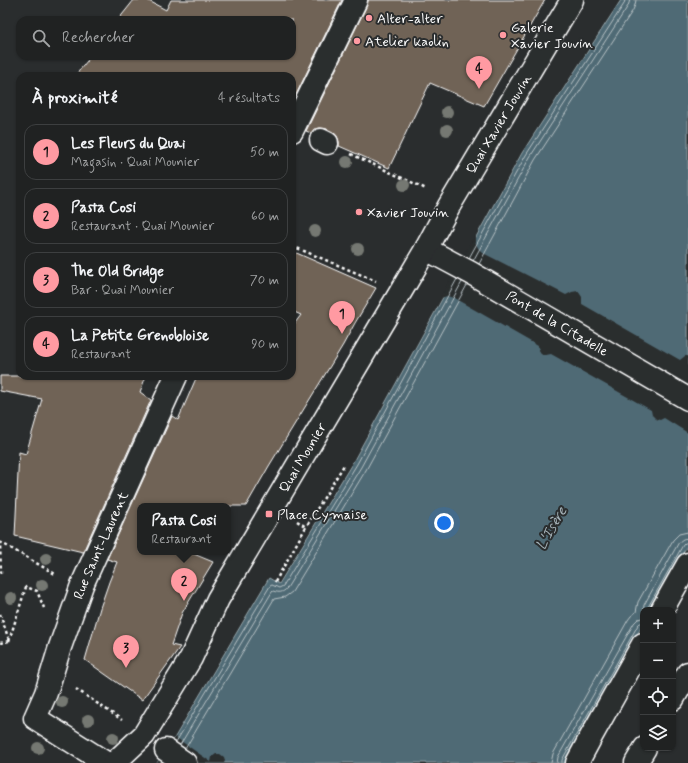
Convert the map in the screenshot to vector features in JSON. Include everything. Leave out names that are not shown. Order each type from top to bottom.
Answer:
[{"type":"main road","points":[[296,123],[356,0]]},
{"type":"main road","name":"Quai Xavier Jouvin","points":[[426,249],[449,206],[572,0]]},
{"type":"main road","name":"Pont de la Citadelle","points":[[426,249],[456,264],[688,399]]},
{"type":"main road","name":"Quai Mounier","points":[[114,763],[144,735],[191,658],[218,599],[426,249]]},
{"type":"main road","name":"Rue Saint-Laurent","points":[[106,763],[35,718],[46,693],[82,584],[174,380]]},
{"type":"main road","points":[[664,607],[688,564]]},
{"type":"main road","points":[[577,763],[640,649]]},
{"type":"main road","points":[[676,694],[688,673]]},
{"type":"main road","points":[[166,750],[185,763]]},
{"type":"main road","points":[[636,763],[643,751]]},
{"type":"path","points":[[324,141],[427,190]]},
{"type":"path","points":[[296,248],[377,281]]},
{"type":"path","points":[[275,582],[306,527],[344,465]]},
{"type":"path","points":[[297,521],[306,527]]},
{"type":"path","points":[[0,542],[0,573]]},
{"type":"path","points":[[0,542],[60,577]]},
{"type":"path","points":[[9,641],[26,587],[37,591],[43,605]]},
{"type":"path","points":[[0,614],[9,641]]},
{"type":"path","points":[[0,643],[9,641]]},
{"type":"path","points":[[52,673],[144,735]]},
{"type":"water","name":"L'Isère","points":[[621,0],[688,0],[688,544],[653,607],[640,607],[640,629],[565,763],[157,763],[175,737],[269,578],[279,584],[353,462],[522,153]]},
{"type":"pier","points":[[475,236],[475,241],[478,248],[483,253],[566,295],[578,291],[582,297],[582,304],[680,360],[685,356],[688,356],[688,433],[664,418],[660,420],[656,419],[652,415],[651,410],[551,354],[542,355],[538,346],[454,298],[447,296],[441,298]]},
{"type":"pier","points":[[175,737],[211,762],[212,757],[216,754],[220,754],[224,757],[224,763],[157,763]]},
{"type":"building","points":[[134,0],[147,0],[166,10],[171,0],[342,0],[296,95],[296,72],[78,72],[88,60],[296,60],[296,16],[121,16]]},
{"type":"building","points":[[368,0],[545,0],[484,106],[430,83],[389,168],[339,146],[337,136],[327,129],[314,129],[311,133],[306,131],[367,5]]},
{"type":"building","points":[[296,253],[376,288],[246,506],[231,506],[231,503],[137,503],[137,555],[196,555],[213,562],[182,613],[171,645],[180,647],[142,700],[85,660],[100,608],[117,562],[107,559],[172,416],[178,420],[195,380],[296,380],[296,322],[301,315],[296,313]]},
{"type":"building","points":[[0,376],[16,376],[16,380],[144,380],[140,392],[151,400],[83,552],[15,536],[19,452],[26,454],[42,399],[0,391]]},
{"type":"place","name":"Alter-alter","points":[[369,18]]},
{"type":"place","name":"Galerie Xavier Jouvin","points":[[503,35]]},
{"type":"place","name":"Atelier kaolin","points":[[357,41]]},
{"type":"place","name":"La Petite Grenobloise","points":[[479,89]]},
{"type":"place","name":"Xavier Jouvin","points":[[359,212]]},
{"type":"place","name":"Les Fleurs du Quai","points":[[342,334]]},
{"type":"place","name":"Place Cymaise","points":[[269,514]]},
{"type":"place","name":"Pasta Cosi","points":[[184,601]]},
{"type":"place","name":"The Old Bridge","points":[[126,668]]}]
